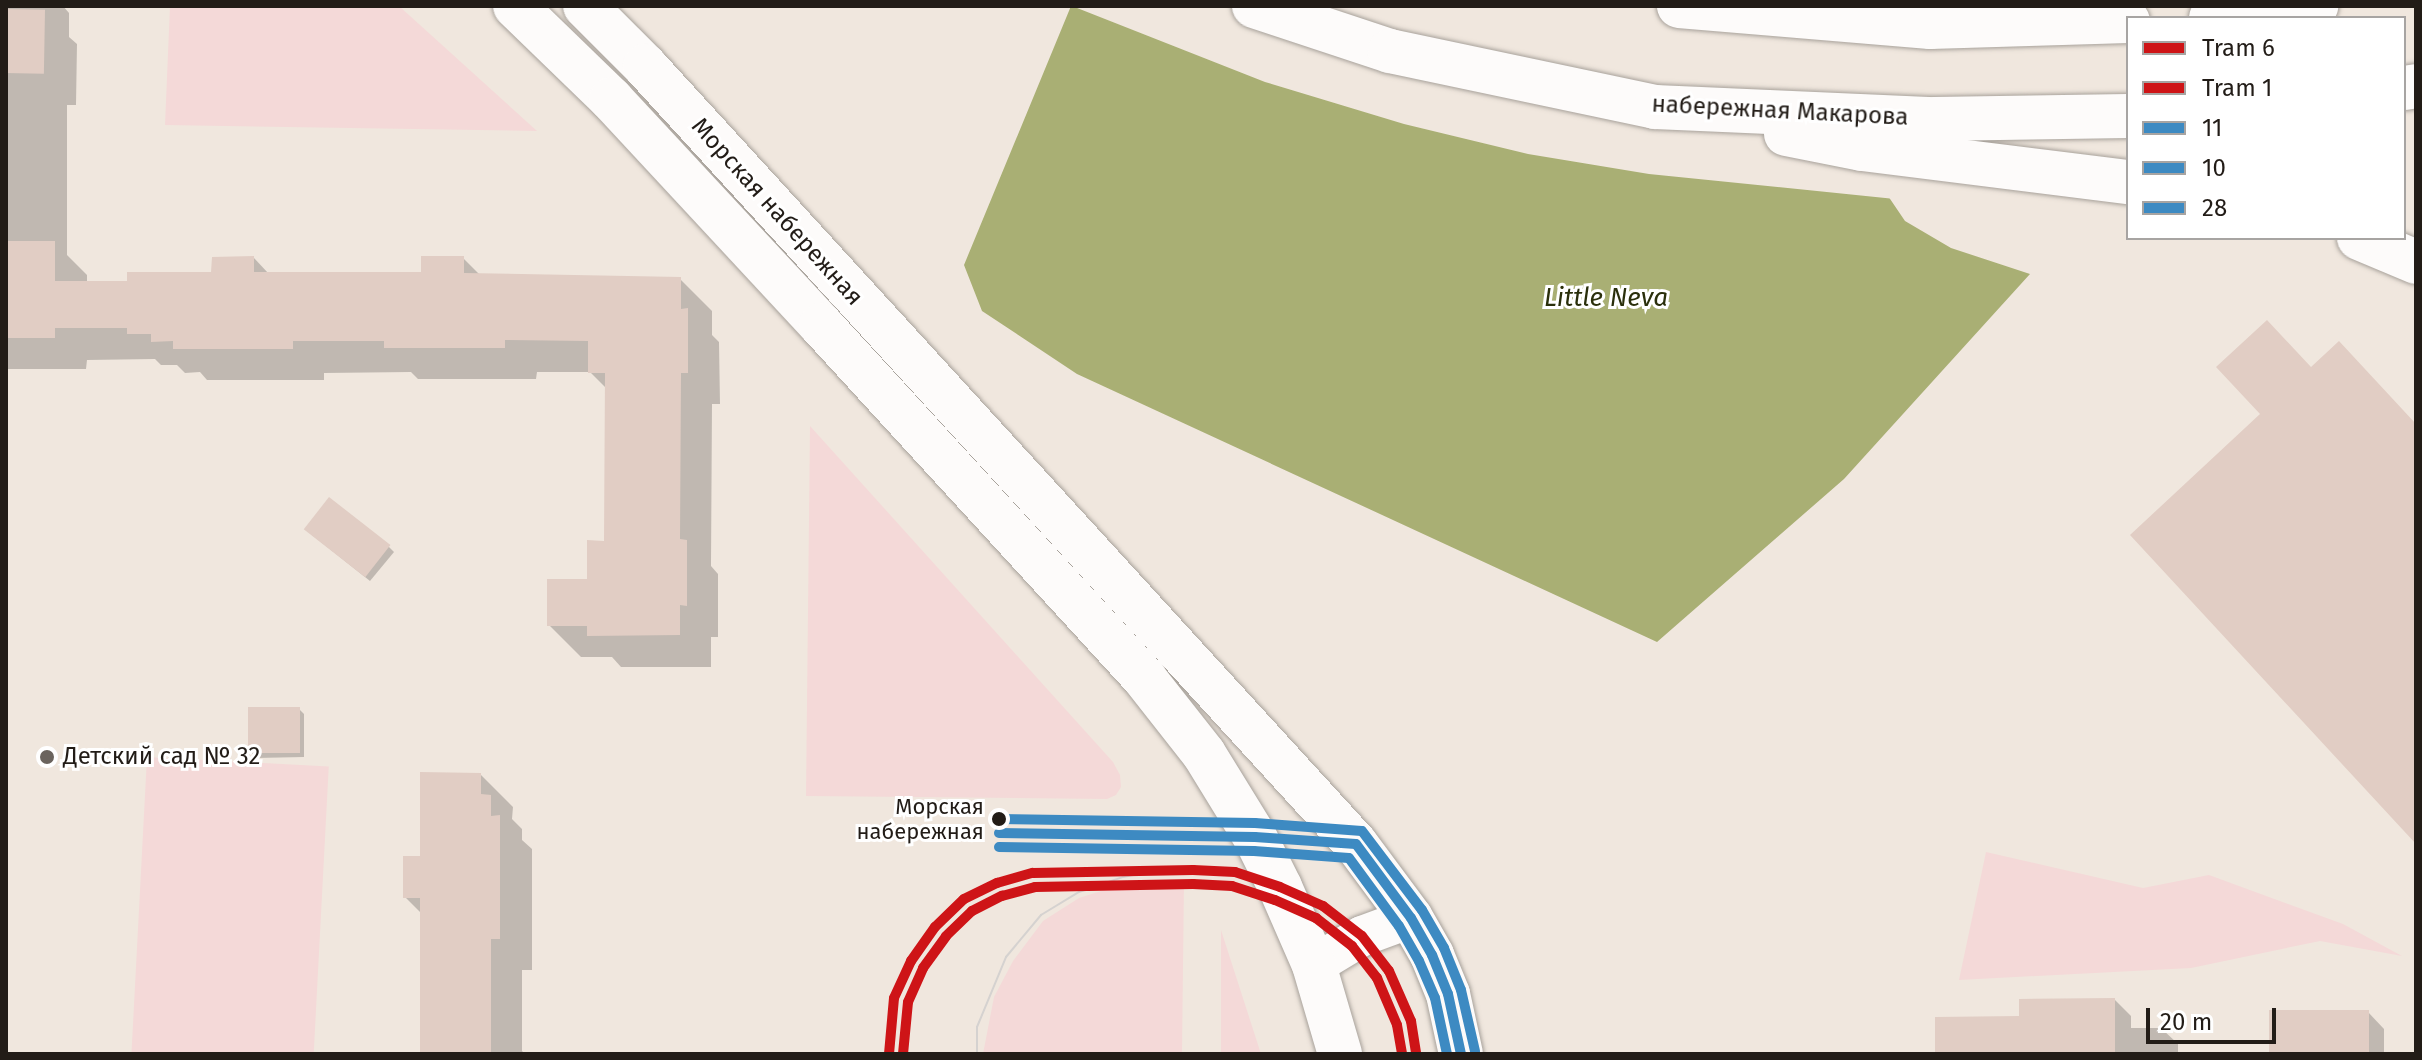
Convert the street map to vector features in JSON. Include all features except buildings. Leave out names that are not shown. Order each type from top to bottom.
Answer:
[{"type":"main road","name":"Морская набережная","points":[[515,6],[611,99],[1145,679],[1204,754],[1255,837],[1314,965],[1340,1054]]},
{"type":"main road","name":"Морская набережная","points":[[585,6],[645,66],[1356,844],[1411,918],[1432,955],[1448,994],[1461,1054]]},
{"type":"main road","name":"набережная Макарова","points":[[1254,6],[1390,51],[1655,107],[1934,119],[2126,116]]},
{"type":"main road","points":[[1679,6],[1930,27],[2126,21]]},
{"type":"main road","points":[[2228,16],[2316,6]]},
{"type":"main road","points":[[1655,107],[1862,149],[2126,182]]},
{"type":"main road","points":[[2364,240],[2416,262]]},
{"type":"street","points":[[1314,965],[1362,936],[1411,918]]},
{"type":"shaded area","points":[[170,6],[399,6],[537,131],[165,125]]},
{"type":"shaded area","points":[[810,426],[1113,762],[1120,775],[1121,787],[1116,795],[1107,799],[806,796]]},
{"type":"shaded area","points":[[147,757],[329,767],[314,1054],[131,1054]]},
{"type":"shaded area","points":[[1986,852],[2143,888],[2209,875],[2343,924],[2402,956],[2320,941],[2191,968],[1959,980]]},
{"type":"shaded area","points":[[1184,880],[1182,1054],[983,1054],[994,997],[1013,961],[1043,921],[1079,898],[1130,882]]},
{"type":"shaded area","points":[[1221,930],[1261,1054],[1221,1054]]},
{"type":"water","name":"Little Neva","points":[[1071,6],[1900,6],[1884,190],[1905,221],[1951,248],[2030,274],[1844,479],[1657,642],[1077,374],[982,311],[964,265]]},
{"type":"pier","points":[[1072,6],[1904,6],[1888,188],[1895,199],[1649,174],[1528,154],[1404,124],[1265,82]]},
{"type":"tram line","points":[[977,1054],[977,1027],[1006,957],[1041,915],[1079,892],[1123,877],[1158,870]]},
{"type":"tram line","name":"6","points":[[889,1054],[894,998],[911,961],[935,927],[964,899],[997,883],[1033,873],[1193,870],[1235,872],[1280,887],[1323,906],[1362,936],[1389,971],[1411,1021],[1416,1054]]},
{"type":"tram line","name":"1","points":[[903,1054],[908,1002],[923,968],[946,936],[972,911],[1002,896],[1035,887],[1193,884],[1232,886],[1275,900],[1316,918],[1352,946],[1377,978],[1397,1025],[1402,1054]]},
{"type":"transit line","name":"28","points":[[999,819],[1255,823],[1362,831],[1422,910],[1444,948],[1461,990],[1475,1051]]},
{"type":"transit line","name":"11","points":[[999,833],[1255,837],[1356,844],[1411,918],[1432,955],[1448,994],[1461,1054]]},
{"type":"transit line","name":"10","points":[[999,847],[1254,851],[1349,858],[1399,926],[1419,961],[1435,998],[1447,1054]]},
{"type":"place","name":"Детский сад № 32","points":[[47,757]]},
{"type":"place","name":"Морская набережная","points":[[999,819]]}]
